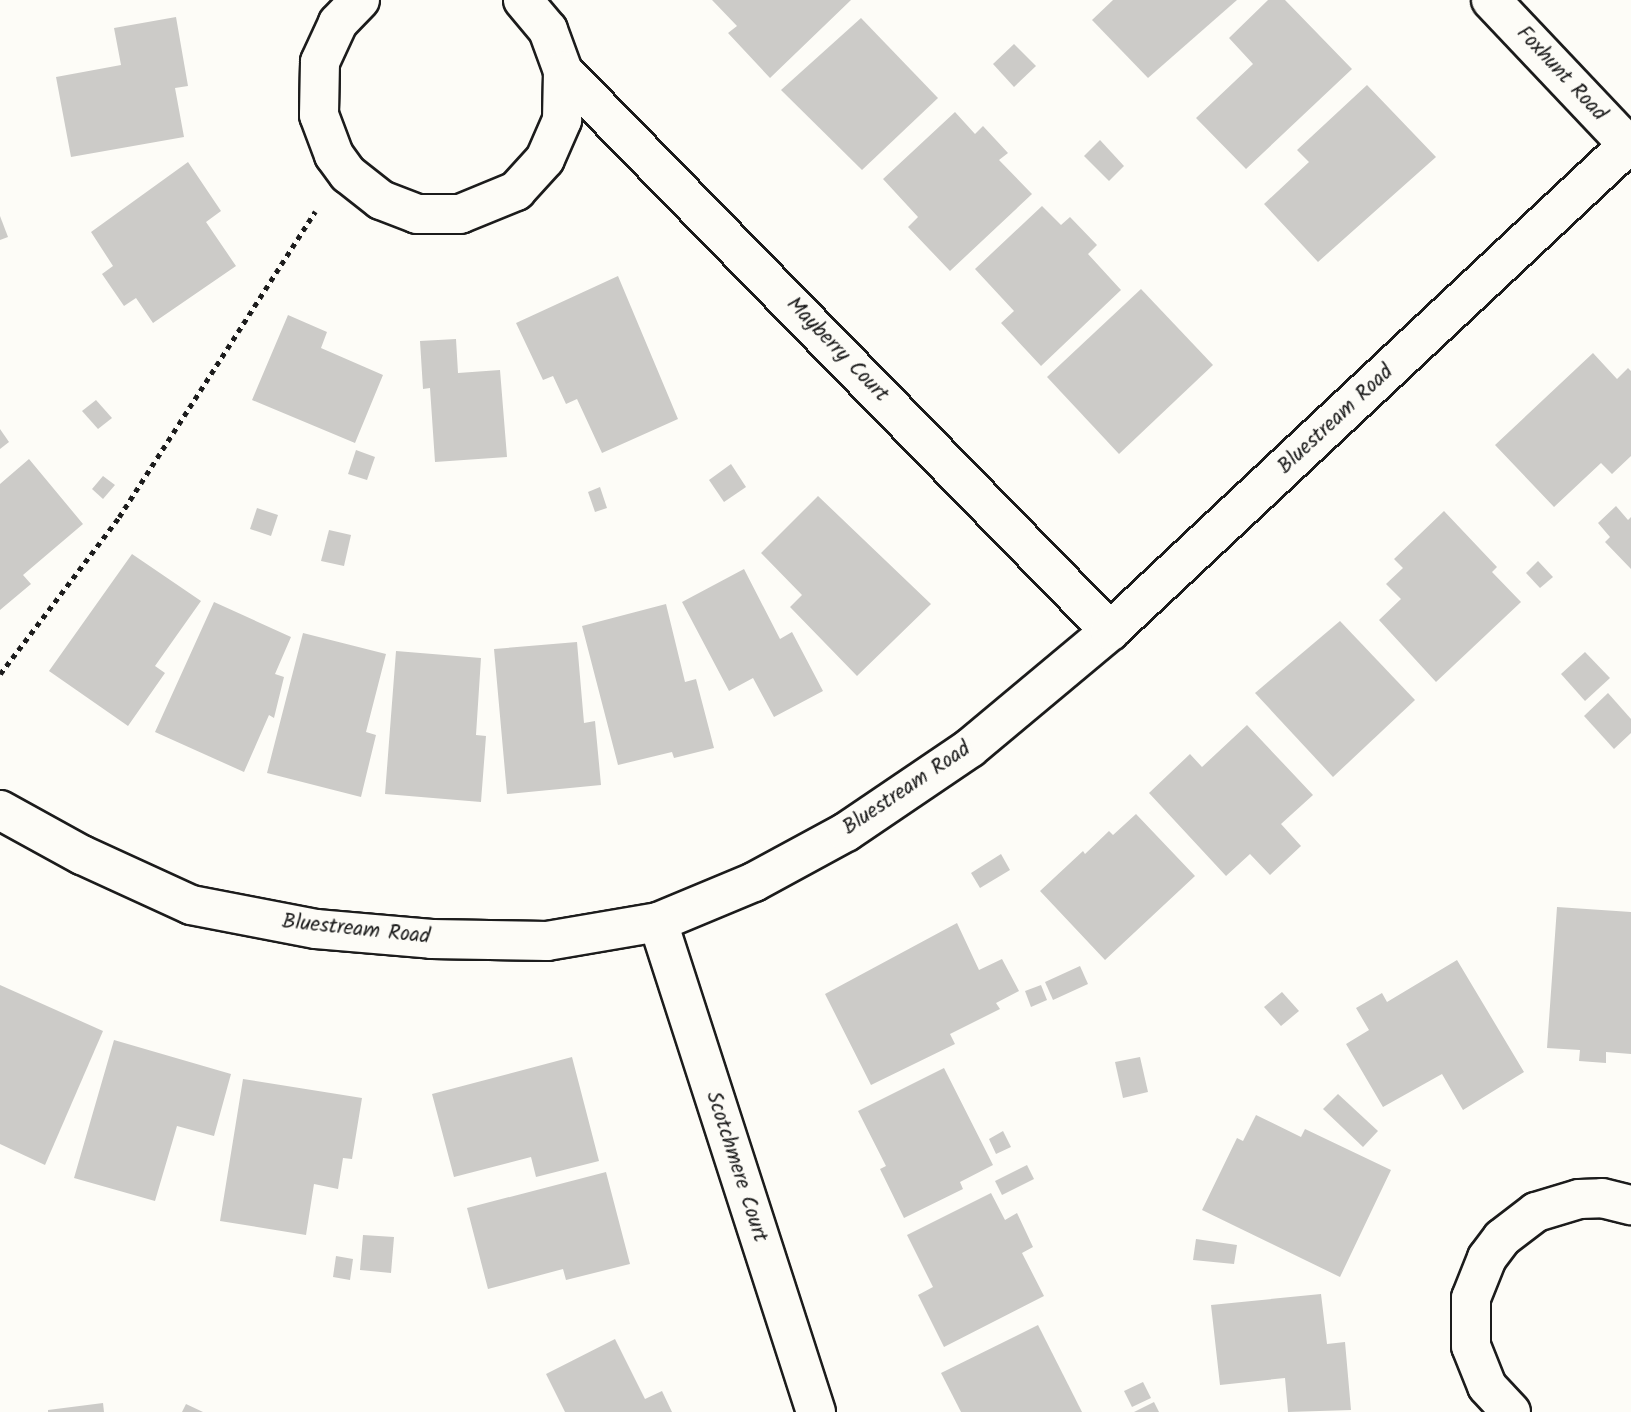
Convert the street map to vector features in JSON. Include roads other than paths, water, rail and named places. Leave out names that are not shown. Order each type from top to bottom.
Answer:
[{"type":"street","name":"Mayberry Court","points":[[360,0],[338,23],[320,62],[319,115],[334,155],[348,174],[382,200],[417,214],[460,214],[516,191],[545,159],[562,120],[563,71],[548,30],[523,0]]},
{"type":"street","name":"Foxhunt Road","points":[[1491,0],[1630,146]]},
{"type":"street","name":"Mayberry Court","points":[[563,71],[1110,631]]},
{"type":"street","name":"Bluestream Road","points":[[0,810],[82,855],[191,905],[316,929],[432,939],[547,941],[658,922],[754,882],[846,832],[970,748],[1110,631],[1630,146]]},
{"type":"street","name":"Scotchmere Court","points":[[658,922],[816,1412]]},
{"type":"street","points":[[1511,1412],[1487,1386],[1471,1346],[1471,1298],[1487,1258],[1502,1238],[1536,1212],[1578,1199],[1602,1198],[1631,1205]]}]
